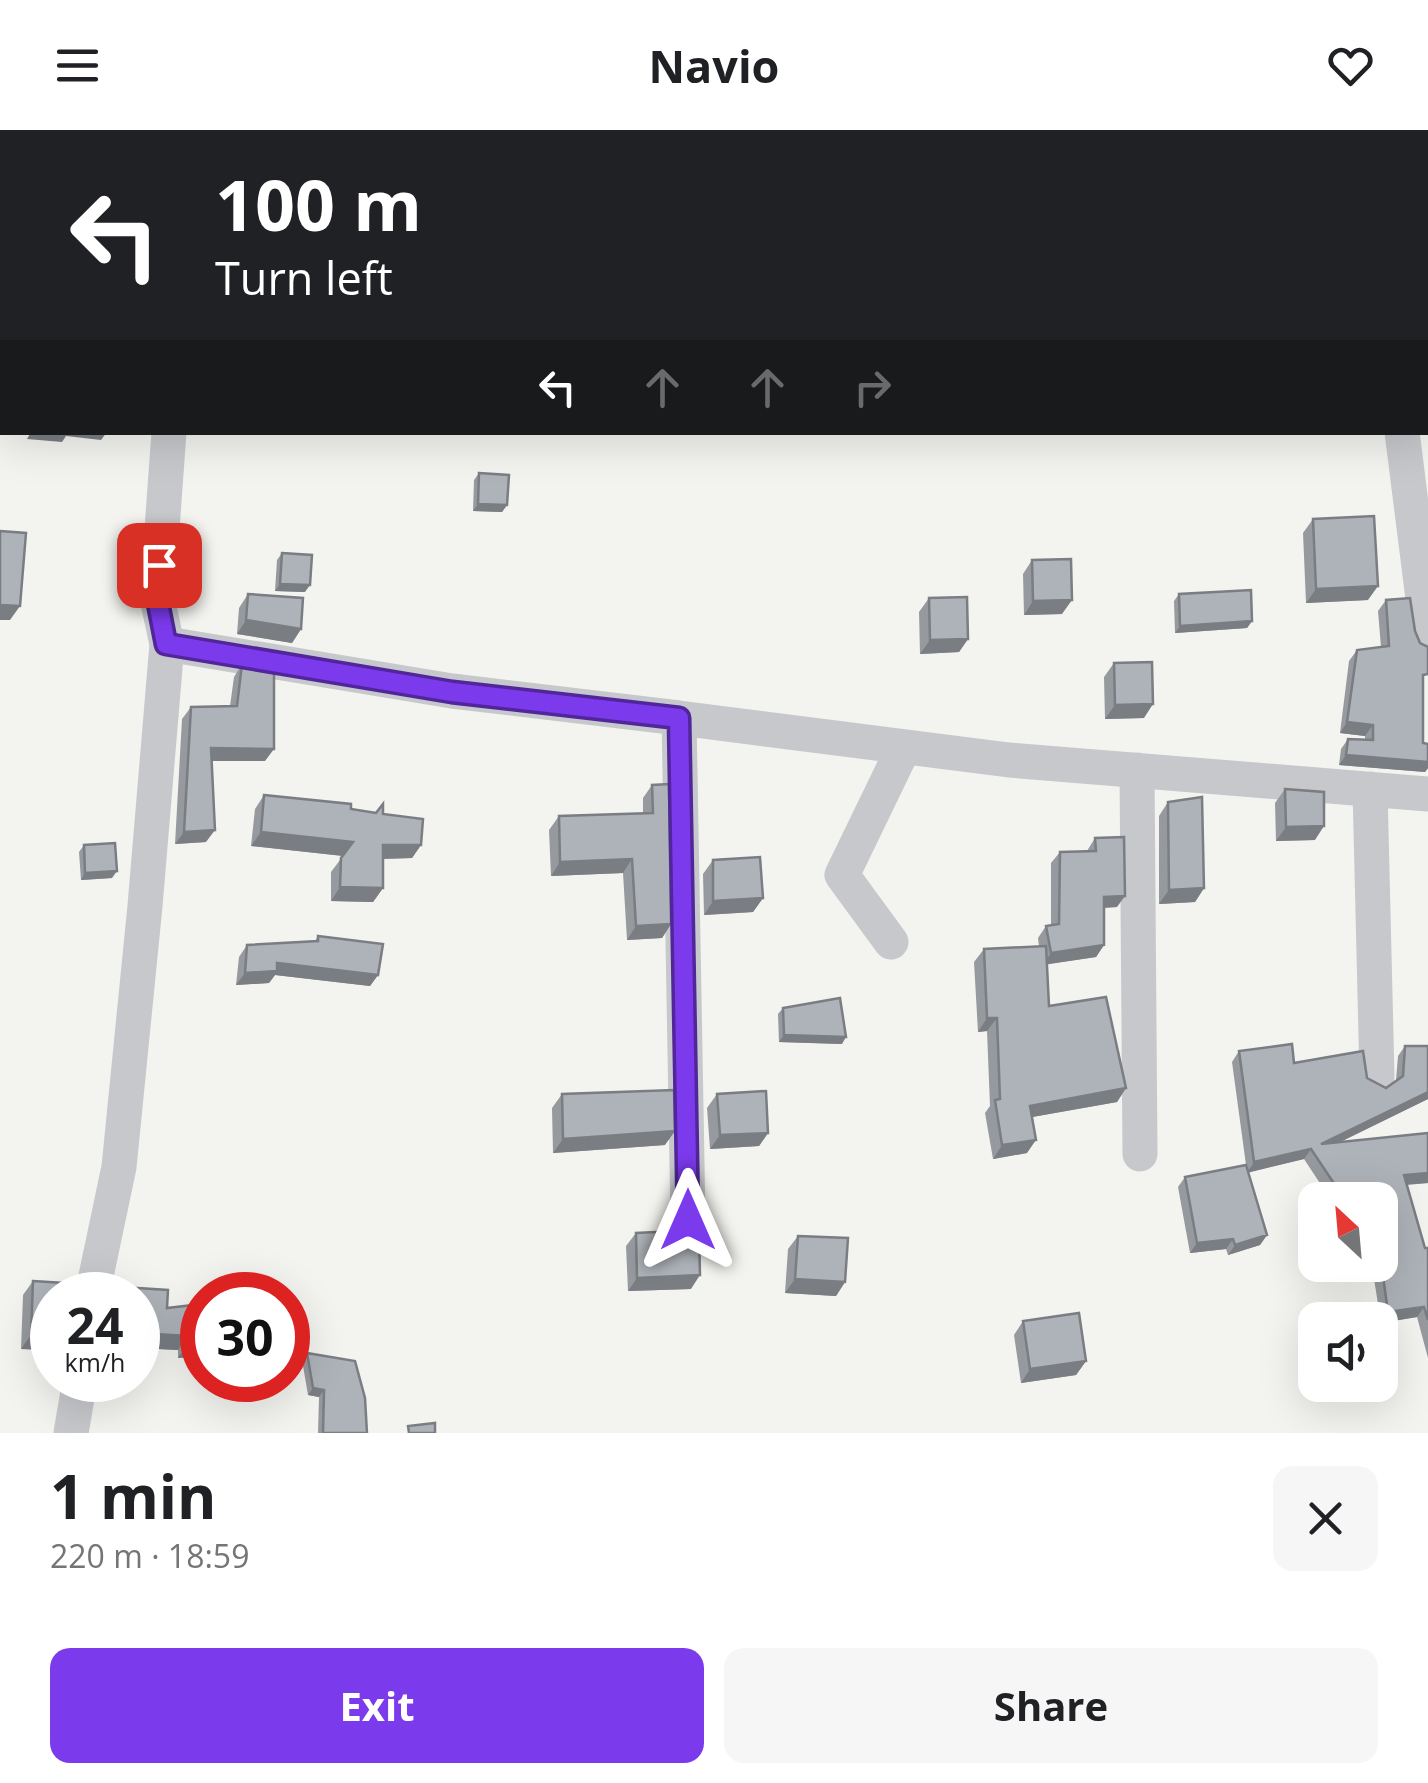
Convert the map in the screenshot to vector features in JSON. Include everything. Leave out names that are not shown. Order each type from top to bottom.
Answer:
[{"type":"street","points":[[97,1272],[119,1168],[166,644],[157,598],[169,435]]},
{"type":"street","points":[[1402,435],[1428,638]]},
{"type":"street","points":[[166,644],[452,692],[904,747],[1428,794]]},
{"type":"street","points":[[679,718],[688,1220]]},
{"type":"street","points":[[891,942],[842,875],[904,747]]},
{"type":"street","points":[[1137,770],[1140,1154]]},
{"type":"street","points":[[1370,788],[1377,1077]]},
{"type":"street","points":[[72,1433],[77,1402]]},
{"type":"building","points":[[479,473],[509,475],[507,505],[478,504]]},
{"type":"building","points":[[1374,516],[1378,586],[1316,589],[1313,519]]},
{"type":"building","points":[[0,531],[26,533],[20,606],[0,605]]},
{"type":"building","points":[[282,553],[312,555],[310,585],[280,584]]},
{"type":"building","points":[[1071,559],[1072,600],[1033,601],[1032,560]]},
{"type":"building","points":[[1251,590],[1252,621],[1180,626],[1179,594]]},
{"type":"building","points":[[248,594],[303,598],[301,629],[246,620]]},
{"type":"building","points":[[967,597],[968,639],[930,640],[929,598]]},
{"type":"building","points":[[1410,598],[1415,631],[1420,643],[1428,647],[1428,674],[1423,675],[1423,743],[1428,744],[1428,762],[1346,755],[1348,739],[1373,740],[1373,725],[1347,722],[1357,650],[1389,646],[1386,600]]},
{"type":"building","points":[[1152,662],[1153,704],[1115,705],[1114,663]]},
{"type":"building","points":[[242,664],[274,669],[274,749],[211,748],[215,830],[184,832],[191,707],[237,706]]},
{"type":"building","points":[[669,784],[671,924],[636,926],[632,859],[560,862],[559,816],[653,813],[652,785]]},
{"type":"building","points":[[1285,789],[1324,792],[1324,826],[1286,827]]},
{"type":"building","points":[[264,795],[351,804],[351,809],[376,813],[383,804],[383,814],[423,819],[421,845],[383,845],[383,888],[340,887],[341,858],[353,842],[261,832]]},
{"type":"building","points":[[1202,797],[1204,888],[1169,890],[1168,802]]},
{"type":"building","points":[[1124,837],[1125,896],[1104,897],[1104,945],[1051,953],[1046,926],[1059,924],[1060,852],[1096,851],[1095,838]]},
{"type":"building","points":[[115,843],[117,871],[85,873],[84,845]]},
{"type":"building","points":[[760,857],[763,898],[713,901],[713,860]]},
{"type":"building","points":[[318,936],[383,944],[378,975],[277,963],[277,971],[245,973],[247,945],[318,941]]},
{"type":"building","points":[[1046,946],[1049,1006],[1106,997],[1126,1088],[1030,1106],[1036,1140],[1002,1145],[995,1100],[1000,1099],[997,1018],[987,1018],[984,949]]},
{"type":"building","points":[[840,998],[846,1037],[784,1035],[783,1008]]},
{"type":"building","points":[[1292,1044],[1294,1063],[1363,1051],[1367,1078],[1386,1088],[1403,1076],[1405,1046],[1428,1046],[1428,1092],[1321,1144],[1428,1133],[1428,1173],[1404,1175],[1428,1248],[1428,1320],[1424,1307],[1398,1311],[1398,1302],[1387,1302],[1384,1282],[1398,1282],[1398,1182],[1333,1182],[1311,1149],[1254,1162],[1239,1051]]},
{"type":"building","points":[[674,1090],[675,1131],[563,1139],[562,1094]]},
{"type":"building","points":[[766,1091],[768,1133],[720,1135],[717,1094]]},
{"type":"building","points":[[1246,1165],[1267,1235],[1235,1245],[1233,1239],[1197,1243],[1185,1177]]},
{"type":"building","points":[[699,1230],[700,1275],[637,1278],[636,1233]]},
{"type":"building","points":[[798,1236],[848,1238],[845,1282],[795,1279]]},
{"type":"building","points":[[160,1289],[168,1290],[167,1308],[180,1307],[180,1336],[160,1334]]},
{"type":"building","points":[[1079,1313],[1086,1361],[1030,1369],[1023,1321]]},
{"type":"building","points":[[310,1354],[355,1361],[365,1398],[367,1433],[323,1433],[324,1390],[313,1388]]},
{"type":"building","points":[[435,1423],[435,1433],[409,1433],[408,1426]]},
{"type":"route","points":[[159,565],[157,598],[166,644],[452,692],[679,718],[688,1220]]}]
